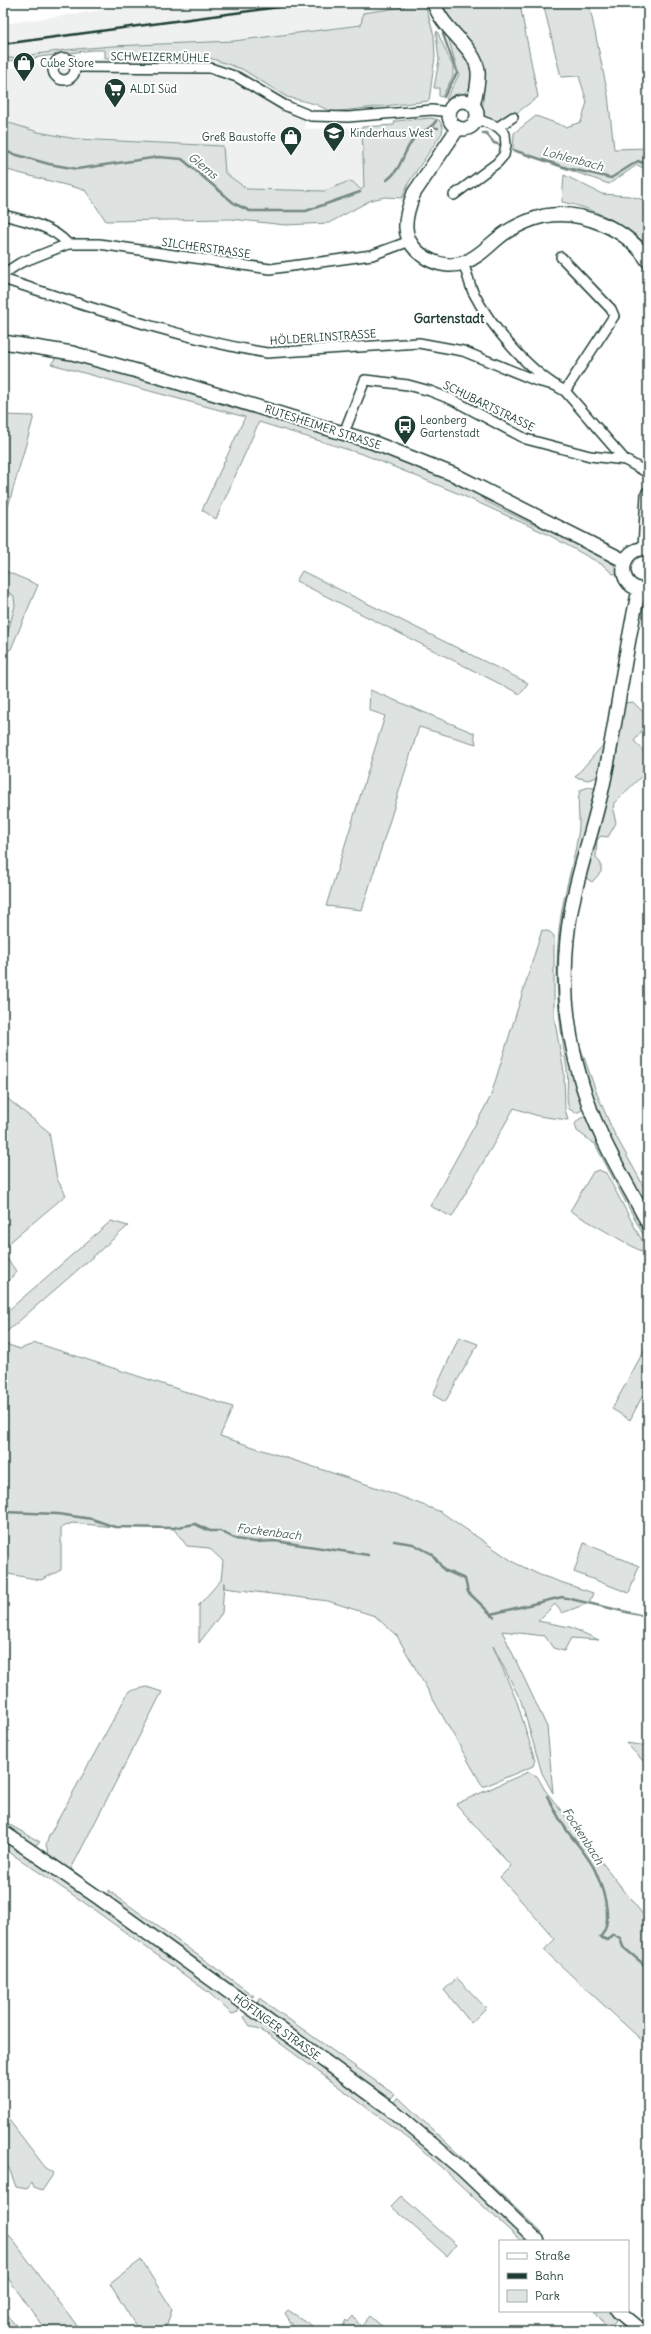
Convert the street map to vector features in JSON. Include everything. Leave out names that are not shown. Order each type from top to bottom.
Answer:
[{"type":"street","points":[[434,3],[446,26],[469,49],[478,69],[478,86],[470,103]]},
{"type":"street","name":"SCHWEIZERMÜHLE","points":[[75,68],[210,68],[238,77],[284,105],[312,116],[348,117],[432,110],[450,112]]},
{"type":"street","points":[[457,102],[470,103],[477,111],[477,119],[471,127],[458,128],[451,121],[450,112],[457,102]]},
{"type":"street","points":[[498,127],[513,117]]},
{"type":"street","points":[[454,195],[497,163],[504,155],[506,145],[505,134],[498,127],[477,119]]},
{"type":"street","points":[[458,128],[414,193],[410,203],[406,228],[410,241],[417,252],[434,262],[447,264],[463,263],[484,250],[507,232],[528,221],[546,216],[564,215],[586,218],[614,229],[632,242],[647,259]]},
{"type":"street","points":[[3,215],[47,229],[64,238],[68,244]]},
{"type":"street","name":"SILCHERSTRASSE","points":[[3,274],[20,263],[68,244],[99,244],[270,269],[372,255],[410,241]]},
{"type":"street","points":[[561,257],[611,309],[614,316],[611,324],[565,390]]},
{"type":"street","points":[[463,263],[473,291],[488,316],[504,338],[553,384],[565,390],[625,460]]},
{"type":"street","name":"HÖLDERLINSTRASSE","points":[[3,279],[132,321],[243,349],[267,353],[419,343],[463,351],[537,381],[553,384]]},
{"type":"street","name":"RUTESHEIMER STRASSE","points":[[3,342],[44,347],[94,359],[166,379],[372,442],[456,475],[625,561]]},
{"type":"street","name":"SCHUBARTSTRASSE","points":[[347,425],[365,380],[383,381],[430,391],[453,400],[526,439],[590,456],[625,460],[648,473]]},
{"type":"street","points":[[648,494],[647,549],[636,550],[625,561],[625,578],[644,590],[603,786],[576,889],[567,939],[566,993],[570,1029],[577,1067],[592,1111],[648,1223]]},
{"type":"street","name":"HÖFINGER STRASSE","points":[[3,1832],[99,1898],[388,2107],[464,2171],[536,2240]]},
{"type":"street","points":[[619,2312],[642,2331]]},
{"type":"shaded area","points":[[128,3],[404,3],[405,7],[363,13],[361,25],[234,41],[113,46],[65,50],[3,59],[3,24],[110,9]]},
{"type":"shaded area","points":[[105,58],[210,58],[242,69],[287,97],[305,121],[305,129],[362,127],[364,188],[361,190],[353,182],[349,181],[325,191],[247,189],[225,173],[223,147],[76,139],[38,132],[3,121],[3,69],[45,62]]},
{"type":"shaded area","points":[[3,589],[14,596],[15,606],[6,639],[3,642]]},
{"type":"green space","points":[[404,3],[425,3],[434,36],[435,57],[429,101],[332,112],[315,104],[287,97],[242,69],[210,58],[105,58],[105,50],[92,50],[3,62],[3,59],[65,50],[113,46],[234,41],[361,25],[363,13],[404,7]]},
{"type":"green space","points":[[442,3],[535,3],[520,5],[538,97],[498,127],[477,119],[483,104],[485,70],[473,44],[451,21]]},
{"type":"green space","points":[[543,3],[589,3],[608,95],[614,149],[648,148],[648,170],[637,165],[609,184],[513,150],[514,133],[536,116],[566,127],[581,122],[587,102],[579,76],[561,77]]},
{"type":"green space","points":[[437,31],[453,67],[453,76],[442,97],[439,96],[439,88],[434,88],[439,60],[436,34]]},
{"type":"green space","points":[[448,37],[459,47],[469,61],[473,76],[472,83],[466,92],[448,100],[446,99],[459,75]]},
{"type":"green space","points":[[431,118],[439,120],[443,127],[442,133],[409,182],[402,198],[385,197],[371,200],[329,223],[285,225],[231,219],[106,221],[85,190],[3,169],[3,121],[38,132],[76,139],[223,146],[225,173],[247,189],[325,191],[349,181],[353,182],[361,190],[364,187],[362,127],[394,125],[395,121]]},
{"type":"green space","points":[[564,175],[602,194],[630,196],[648,201],[648,239],[644,242],[616,222],[606,217],[585,208],[562,202]]},
{"type":"green space","points":[[58,355],[105,366],[340,436],[478,492],[485,496],[485,501],[534,525],[537,520],[605,559],[614,565],[619,573],[613,574],[603,565],[547,534],[457,493],[365,455],[259,422],[216,519],[202,510],[245,417],[51,364]]},
{"type":"green space","points":[[3,415],[34,416],[3,524]]},
{"type":"green space","points":[[3,570],[38,585],[11,649],[3,653],[3,643],[6,639],[15,606],[14,596],[3,589]]},
{"type":"green space","points":[[302,571],[528,683],[520,694],[296,581]]},
{"type":"green space","points":[[370,690],[474,733],[476,744],[419,727],[362,910],[326,906],[385,716],[369,710]]},
{"type":"green space","points":[[633,702],[648,717],[648,723],[634,741],[645,754],[648,770],[614,803],[613,810],[616,823],[608,837],[601,836],[597,840],[596,857],[601,864],[601,872],[592,882],[583,876],[625,703]]},
{"type":"green space","points":[[604,744],[597,777],[588,780],[575,777]]},
{"type":"green space","points":[[589,787],[597,789],[562,947],[583,1104],[582,1110],[576,1113],[569,1109],[567,1100],[567,1075],[558,1000],[557,966],[560,919],[578,835],[579,795],[580,790]]},
{"type":"green space","points":[[542,930],[550,932],[554,936],[554,1017],[564,1072],[565,1109],[568,1120],[538,1116],[514,1108],[452,1217],[430,1206],[490,1098]]},
{"type":"green space","points":[[580,1046],[597,1094],[613,1131],[648,1194],[648,1213],[594,1105],[578,1049]]},
{"type":"green space","points":[[3,1095],[49,1132],[57,1179],[66,1195],[3,1248]]},
{"type":"green space","points":[[583,1117],[589,1120],[648,1232],[648,1244],[595,1144],[577,1131],[575,1124]]},
{"type":"green space","points":[[599,1170],[606,1173],[647,1250],[644,1253],[570,1211],[593,1172]]},
{"type":"green space","points":[[111,1221],[128,1226],[3,1335],[3,1315]]},
{"type":"green space","points":[[3,1254],[17,1272],[3,1286]]},
{"type":"green space","points":[[459,1337],[478,1344],[445,1402],[433,1395]]},
{"type":"green space","points":[[3,1343],[20,1349],[36,1343],[233,1407],[220,1436],[384,1490],[441,1512],[515,1563],[540,1575],[593,1593],[589,1603],[562,1613],[555,1604],[538,1621],[570,1627],[599,1640],[571,1638],[564,1651],[553,1648],[545,1636],[502,1631],[547,1727],[553,1793],[542,1773],[521,1701],[493,1646],[517,1702],[535,1760],[533,1766],[483,1787],[397,1636],[375,1616],[328,1601],[224,1588],[224,1582],[222,1613],[199,1643],[199,1605],[221,1580],[223,1561],[209,1548],[187,1546],[173,1528],[115,1527],[72,1523],[61,1528],[61,1570],[41,1580],[3,1573]]},
{"type":"green space","points":[[648,1343],[648,1385],[630,1420],[612,1409]]},
{"type":"green space","points":[[584,1543],[639,1566],[629,1593],[574,1572]]},
{"type":"green space","points":[[147,1687],[162,1692],[71,1869],[97,1888],[93,1888],[49,1856],[46,1845],[49,1836],[129,1691]]},
{"type":"green space","points":[[626,1743],[648,1746],[648,1766]]},
{"type":"green space","points":[[528,1772],[537,1776],[545,1790],[648,1921],[648,2046],[544,1950],[555,1939],[500,1877],[511,1866],[456,1804]]},
{"type":"green space","points":[[3,1821],[40,1842],[35,1845],[3,1825]]},
{"type":"green space","points":[[3,1838],[239,2005],[238,2012],[232,2014],[208,1992],[82,1901],[3,1848]]},
{"type":"green space","points":[[108,1890],[254,1996],[244,1998],[108,1898]]},
{"type":"green space","points":[[457,1978],[486,2008],[471,2023],[444,1990]]},
{"type":"green space","points":[[259,1998],[395,2095],[391,2099],[383,2098],[257,2006]]},
{"type":"green space","points":[[247,2013],[251,2013],[417,2135],[530,2240],[520,2240],[417,2145],[269,2035],[250,2026],[244,2017]]},
{"type":"green space","points":[[398,2097],[541,2232],[537,2234],[395,2107],[394,2102]]},
{"type":"green space","points":[[9,2120],[45,2167],[54,2173],[42,2191],[34,2188],[32,2183],[27,2189],[16,2187],[9,2168],[3,2165],[3,2130]]},
{"type":"green space","points":[[401,2196],[456,2245],[447,2256],[391,2206]]},
{"type":"green space","points":[[3,2227],[81,2331],[46,2331],[3,2271]]},
{"type":"green space","points":[[141,2260],[172,2309],[165,2331],[139,2331],[110,2284]]},
{"type":"green space","points":[[288,2310],[320,2331],[296,2331],[285,2313]]},
{"type":"green space","points":[[3,2311],[21,2331],[3,2331]]},
{"type":"green space","points":[[596,2312],[610,2312],[616,2321],[613,2325],[605,2325]]},
{"type":"green space","points":[[353,2316],[361,2327],[370,2316],[384,2328],[382,2331],[345,2331],[342,2328],[346,2320],[348,2322]]},
{"type":"waterway","name":"Glems","points":[[443,34],[457,73],[444,97]]},
{"type":"waterway","name":"Glems","points":[[387,180],[395,172],[409,146],[417,135],[431,127],[436,121]]},
{"type":"waterway","name":"Glems","points":[[432,128],[438,128]]},
{"type":"waterway","points":[[483,133],[486,133],[494,143],[501,145]]},
{"type":"waterway","name":"Lohlenbach","points":[[513,150],[567,168],[611,178],[638,161],[648,165]]},
{"type":"waterway","name":"Glems","points":[[3,151],[49,164],[77,169],[159,157],[182,159],[235,204],[250,211],[306,211],[360,192]]},
{"type":"waterway","name":"Fockenbach","points":[[3,1512],[58,1514],[92,1519],[115,1527],[173,1528],[195,1524],[210,1531],[220,1531],[236,1539],[255,1542],[275,1541],[368,1555]]},
{"type":"waterway","name":"Fockenbach","points":[[394,1541],[413,1544],[432,1554],[444,1570],[465,1579],[468,1592],[494,1617]]},
{"type":"waterway","points":[[491,1614],[562,1597],[648,1617]]},
{"type":"waterway","name":"Fockenbach","points":[[547,1796],[563,1825],[591,1863],[600,1882],[605,1898],[607,1916],[604,1931],[600,1937],[607,1940],[613,1934],[620,1938],[623,1947],[648,1968]]},
{"type":"railway","points":[[3,44],[309,3]]},
{"type":"place","name":"Cube Store","points":[[24,82]]},
{"type":"place","name":"ALDI Süd","points":[[115,108]]},
{"type":"place","name":"Kinderhaus West","points":[[334,152]]},
{"type":"place","name":"Greß Baustoffe","points":[[291,156]]},
{"type":"place","name":"Leonberg Gartenstadt","points":[[405,446]]},
{"type":"district","name":"Gartenstadt","points":[[449,318]]}]
